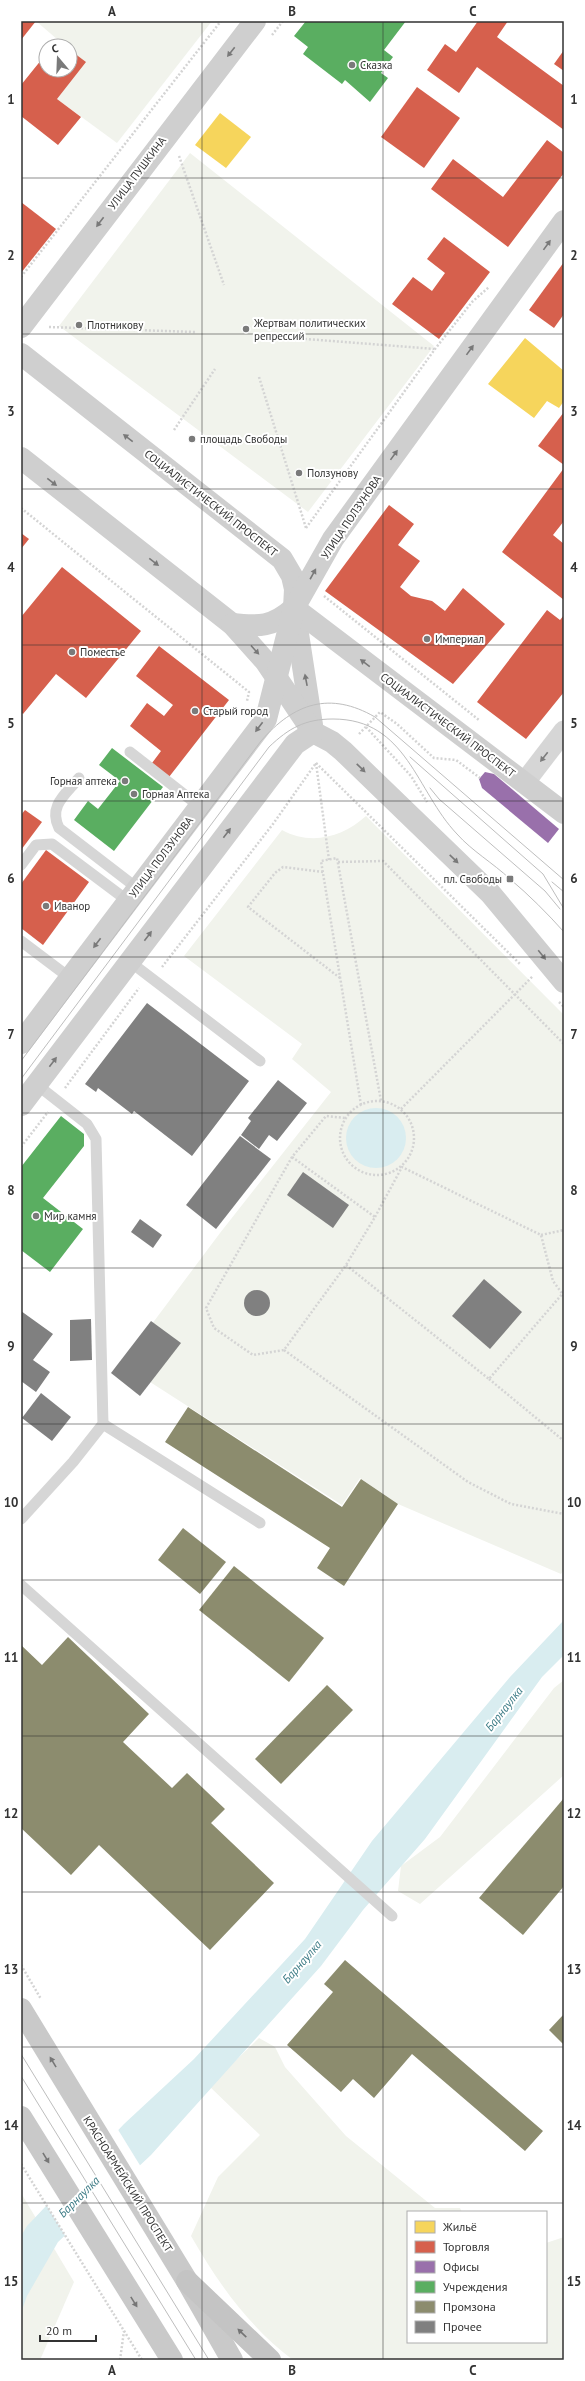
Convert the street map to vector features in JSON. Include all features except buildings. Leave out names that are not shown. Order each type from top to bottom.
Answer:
[{"type":"highway","points":[[187,2280],[270,2360]]},
{"type":"main road","name":"КРАСНОАРМЕЙСКИЙ ПРОСПЕКТ","points":[[21,2009],[187,2280],[232,2360]]},
{"type":"main road","points":[[23,2121],[172,2360]]},
{"type":"street","name":"УЛИЦА ПУШКИНА","points":[[21,327],[254,21]]},
{"type":"street","name":"УЛИЦА ПОЛЗУНОВА","points":[[21,1043],[266,719],[294,608],[333,539],[564,221]]},
{"type":"street","name":"СОЦИАЛИСТИЧЕСКИЙ ПРОСПЕКТ","points":[[21,354],[282,559],[292,576],[295,589],[294,608],[564,812]]},
{"type":"street","points":[[21,458],[232,624],[266,662],[313,732],[332,742],[490,893],[559,989]]},
{"type":"street","points":[[232,624],[254,626],[270,624],[283,618],[294,608]]},
{"type":"street","points":[[294,608],[313,732]]},
{"type":"street","points":[[524,783],[564,731]]},
{"type":"street","points":[[21,1105],[294,744],[313,732]]},
{"type":"street","points":[[147,2322],[163,2360]]},
{"type":"lane","points":[[130,752],[199,806]]},
{"type":"lane","points":[[79,778],[58,804],[54,819],[59,828],[133,894]]},
{"type":"lane","points":[[21,865],[36,844],[52,844],[133,894]]},
{"type":"lane","points":[[21,941],[70,978]]},
{"type":"lane","points":[[129,961],[260,1061]]},
{"type":"lane","points":[[21,1519],[73,1462],[103,1424],[96,1139],[87,1124],[36,1084]]},
{"type":"lane","points":[[103,1424],[260,1523]]},
{"type":"lane","points":[[21,1585],[392,1916]]},
{"type":"path","points":[[21,277],[221,21]]},
{"type":"path","points":[[179,156],[224,285]]},
{"type":"path","points":[[259,377],[306,528],[435,349],[472,302],[490,286]]},
{"type":"path","points":[[49,327],[195,332]]},
{"type":"path","points":[[293,338],[435,349]]},
{"type":"path","points":[[174,430],[215,369]]},
{"type":"path","points":[[21,508],[249,692],[247,701]]},
{"type":"path","points":[[324,590],[324,598],[480,722]]},
{"type":"path","points":[[358,734],[380,712],[434,758],[456,760],[480,778]]},
{"type":"path","points":[[316,764],[329,860]]},
{"type":"path","points":[[316,764],[523,966]]},
{"type":"path","points":[[21,1147],[148,976],[164,966],[316,764]]},
{"type":"path","points":[[361,1105],[321,861],[337,858],[338,862],[381,1101]]},
{"type":"path","points":[[338,862],[383,861],[564,1044]]},
{"type":"path","points":[[323,872],[283,867],[275,873],[248,907],[341,978]]},
{"type":"path","points":[[528,971],[538,981]]},
{"type":"path","points":[[401,1110],[533,976]]},
{"type":"path","points":[[559,989],[564,1007]]},
{"type":"path","points":[[345,1118],[326,1116],[292,1157],[206,1308],[214,1328],[253,1355],[284,1350],[346,1265],[402,1167],[410,1157],[414,1144],[414,1131],[409,1119],[401,1110],[391,1104],[381,1101],[361,1105],[345,1118],[340,1129],[339,1141],[342,1153],[348,1163],[357,1170],[374,1175],[392,1173],[402,1167]]},
{"type":"path","points":[[292,1157],[374,1217]]},
{"type":"path","points":[[402,1167],[541,1236],[564,1230]]},
{"type":"path","points":[[489,1379],[564,1295],[552,1281],[541,1236]]},
{"type":"path","points":[[346,1265],[564,1441]]},
{"type":"path","points":[[284,1350],[468,1482],[511,1504],[564,1514]]},
{"type":"path","points":[[21,2164],[142,2360]]},
{"type":"path","points":[[120,2360],[124,2331]]},
{"type":"shaded area","points":[[36,21],[212,21],[117,143],[57,99],[73,78],[78,78],[78,71],[85,62],[78,56],[78,38],[56,38]]},
{"type":"shaded area","points":[[190,153],[434,346],[308,512],[59,326]]},
{"type":"shaded area","points":[[366,816],[564,1015],[564,1570],[561,1574],[398,1504],[360,1478],[342,1505],[122,1364],[220,1233],[331,1092],[292,1059],[302,1044],[184,956],[282,830],[304,838],[326,837],[347,829]]},
{"type":"shaded area","points":[[564,1680],[564,1775],[420,1904],[398,1891],[401,1866],[440,1837],[554,1688]]},
{"type":"shaded area","points":[[259,2038],[275,2047],[285,2067],[346,2136],[435,2208],[460,2208],[462,2211],[407,2211],[407,2343],[547,2343],[547,2243],[564,2237],[564,2360],[293,2360],[277,2347],[249,2319],[212,2271],[191,2236],[218,2177],[260,2135],[209,2086]]},
{"type":"shaded area","points":[[21,2193],[74,2282],[40,2360],[21,2360]]},
{"type":"water","points":[[376,1108],[393,1113],[401,1121],[406,1138],[401,1155],[393,1163],[376,1168],[359,1163],[351,1155],[346,1138],[351,1121],[359,1113]]},
{"type":"water","name":"Барнаулка","points":[[564,1620],[564,1655],[542,1677],[425,1839],[363,1910],[321,1966],[151,2155],[58,2242],[27,2296],[21,2313],[21,2236],[27,2226],[124,2124],[194,2059],[305,1939],[372,1841],[510,1677]]},
{"type":"pier","points":[[117,2128],[141,2167],[66,2237],[45,2203]]},
{"type":"tram line","points":[[21,1061],[261,741],[286,718],[300,710],[314,705],[328,703],[343,704],[359,709],[375,717],[564,880]]},
{"type":"tram line","points":[[21,1079],[269,747],[291,730],[306,723],[323,719],[333,719],[358,722],[378,731],[394,744],[407,760],[443,817],[457,834],[469,846],[524,891],[564,932]]},
{"type":"tram line","points":[[410,757],[543,874],[564,909]]},
{"type":"tram line","points":[[430,788],[439,799],[545,891],[560,909]]},
{"type":"tram line","points":[[552,882],[564,892]]},
{"type":"tram line","points":[[21,2054],[209,2360]]},
{"type":"tram line","points":[[21,2076],[196,2360]]},
{"type":"place","name":"Сказка","points":[[352,65]]},
{"type":"place","name":"Плотникову","points":[[79,325]]},
{"type":"place","name":"Жертвам политических репрессий","points":[[246,329]]},
{"type":"place","name":"площадь Свободы","points":[[192,439]]},
{"type":"place","name":"Ползунову","points":[[299,473]]},
{"type":"place","name":"Империал","points":[[427,639]]},
{"type":"place","name":"Поместье","points":[[72,652]]},
{"type":"place","name":"Старый город","points":[[195,711]]},
{"type":"place","name":"Горная аптека","points":[[125,781]]},
{"type":"place","name":"Горная Аптека","points":[[134,794]]},
{"type":"place","name":"пл. Свободы","points":[[510,879]]},
{"type":"place","name":"Иванор","points":[[46,906]]},
{"type":"place","name":"Мир камня","points":[[36,1216]]}]
